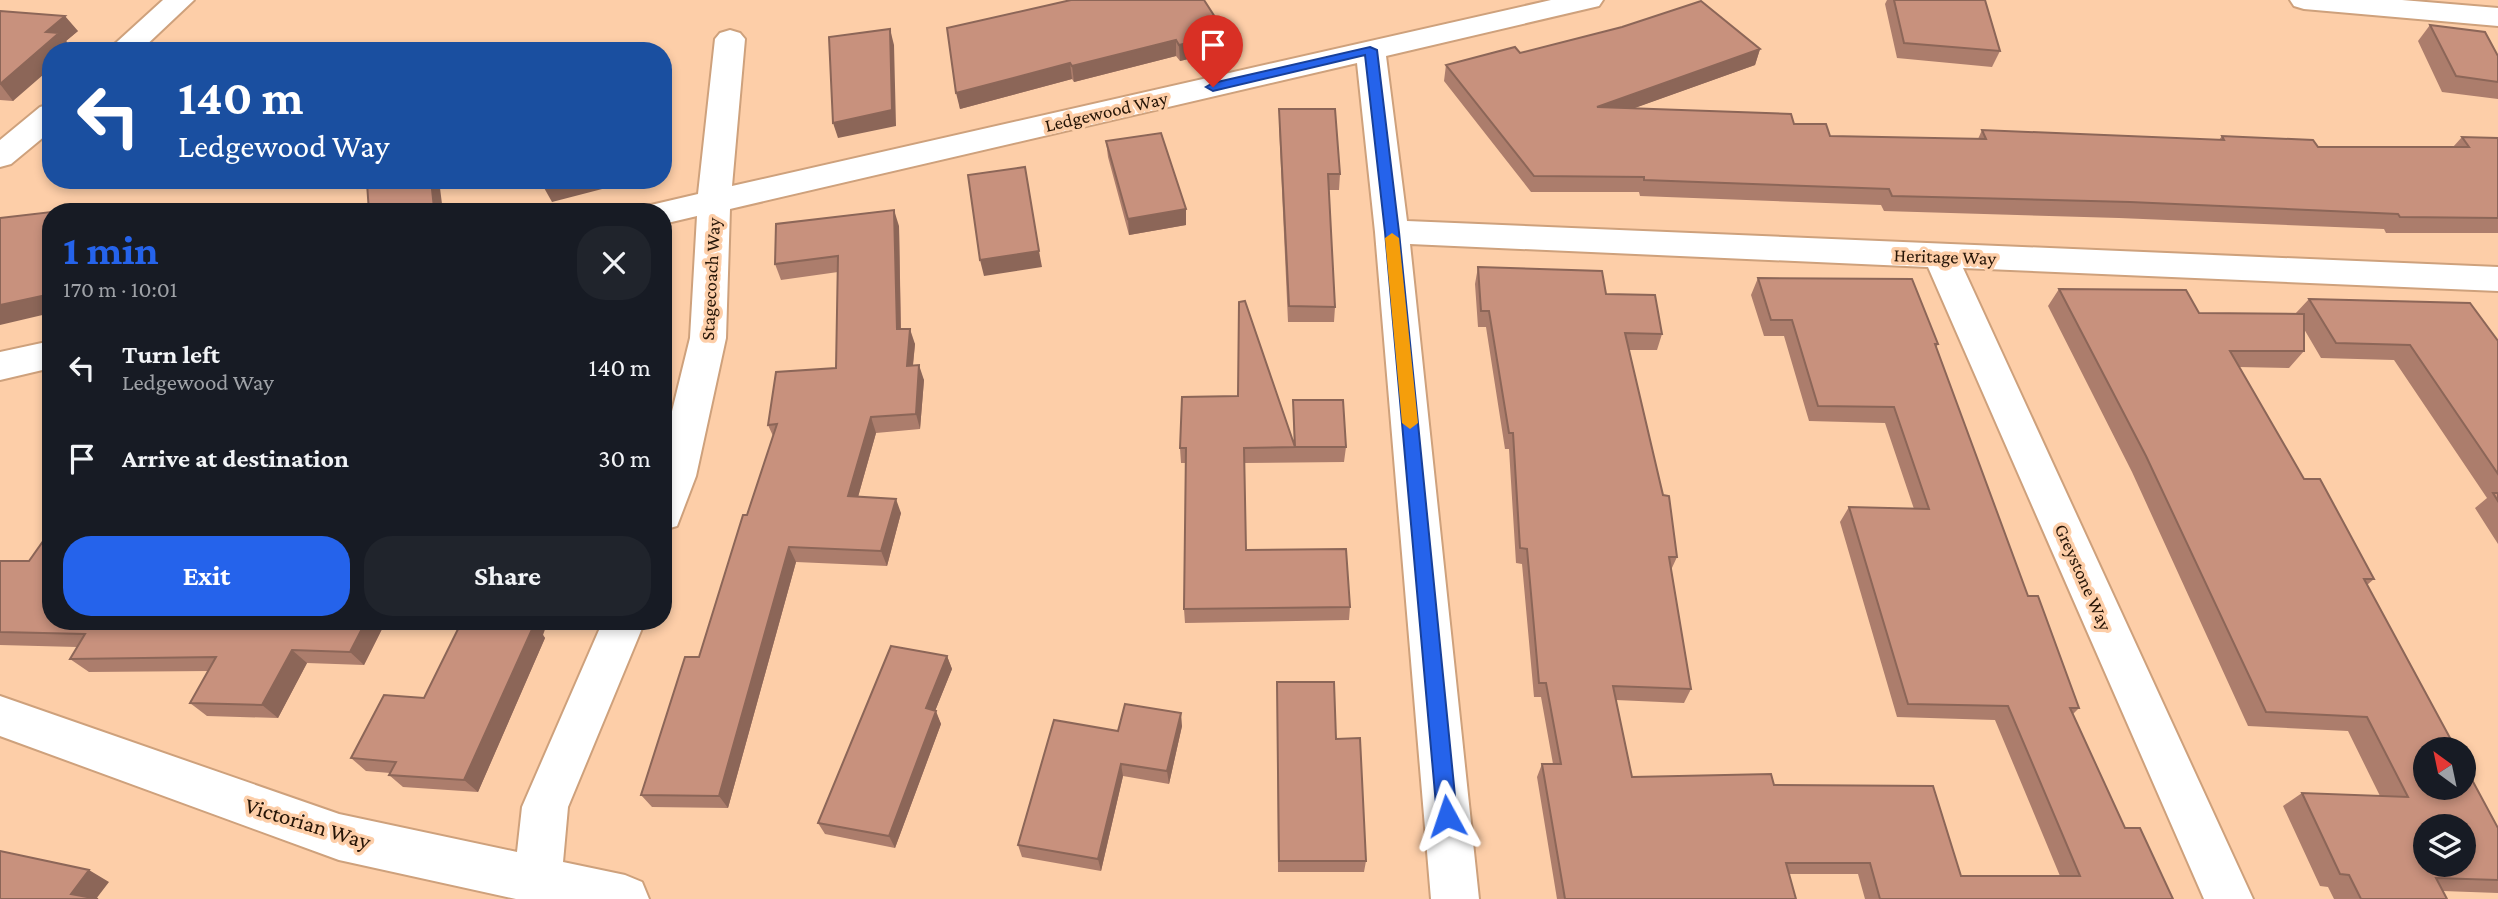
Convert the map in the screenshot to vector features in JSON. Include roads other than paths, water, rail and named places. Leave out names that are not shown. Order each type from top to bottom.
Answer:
[{"type":"street","points":[[132,42],[180,0]]},
{"type":"street","name":"Ledgewood Way","points":[[672,211],[1590,0]]},
{"type":"street","points":[[2304,0],[2498,17]]},
{"type":"street","name":"Stagecoach Way","points":[[672,487],[708,338],[714,202],[730,39]]},
{"type":"street","points":[[1370,50],[1392,232],[1455,899]]},
{"type":"street","points":[[0,157],[42,122]]},
{"type":"street","name":"Heritage Way","points":[[1392,232],[2498,279]]},
{"type":"street","name":"Greystone Way","points":[[1940,256],[2229,899]]},
{"type":"street","points":[[0,366],[42,356]]},
{"type":"street","points":[[538,878],[545,807],[620,630]]},
{"type":"street","name":"Victorian Way","points":[[0,716],[339,837],[625,899]]}]
